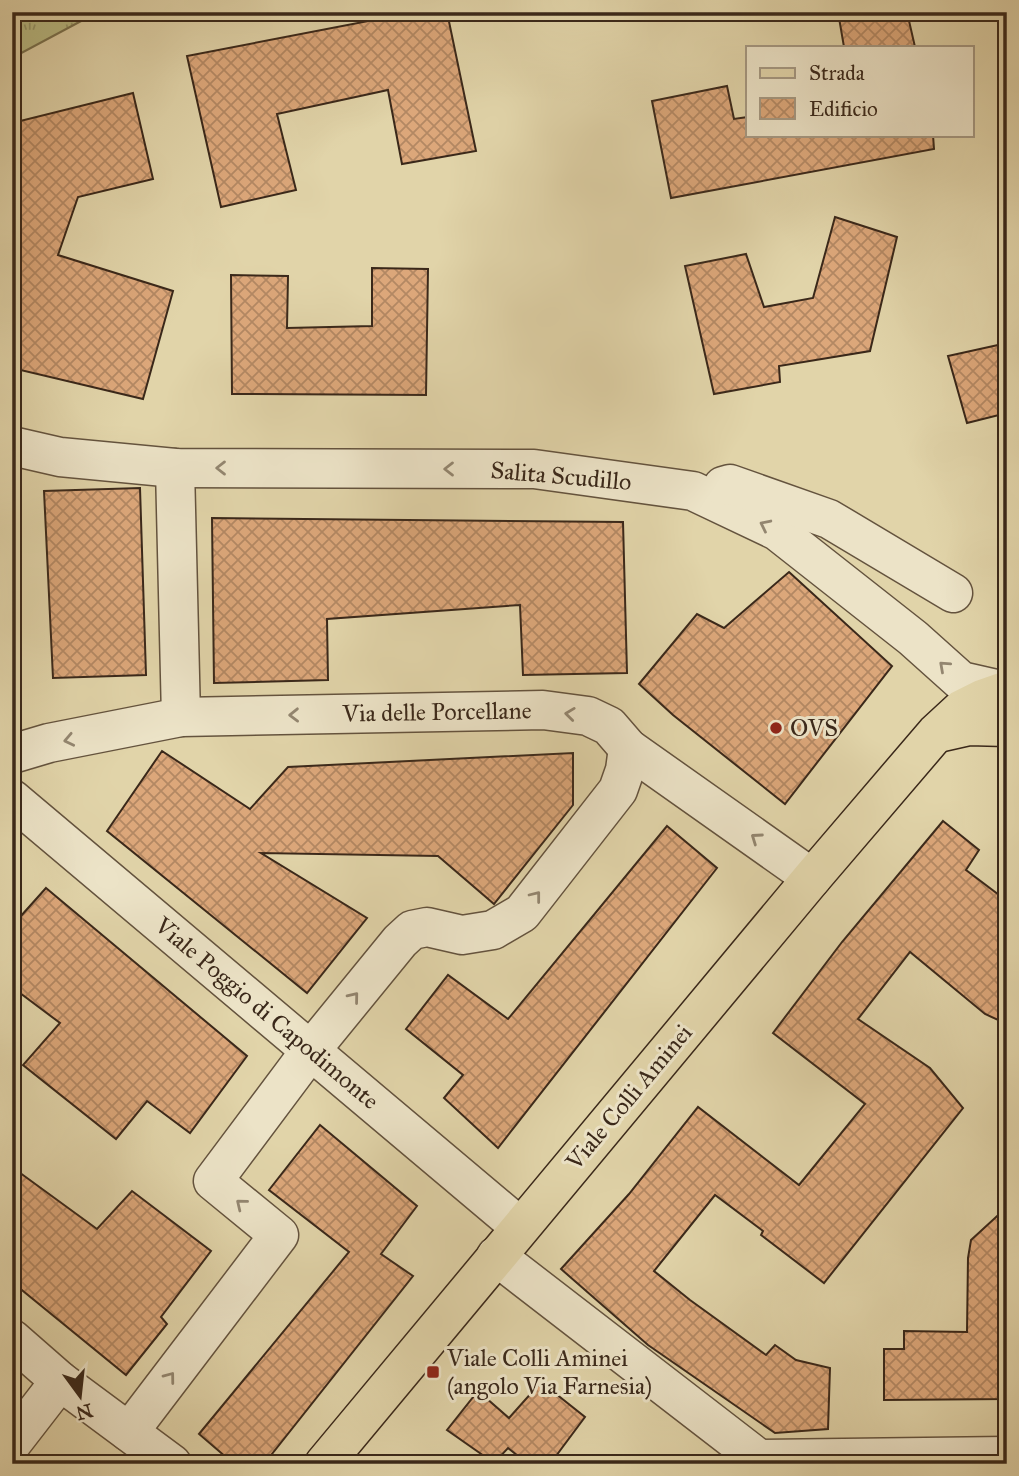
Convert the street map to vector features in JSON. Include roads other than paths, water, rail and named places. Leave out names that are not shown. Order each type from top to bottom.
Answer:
[{"type":"main road","name":"Viale Colli Aminei","points":[[324,1464],[936,733],[962,709],[982,699],[1006,707]]},
{"type":"street","name":"Salita Scudillo","points":[[12,446],[60,457],[175,468],[534,469],[693,491],[777,531],[913,638],[961,681],[1006,707]]},
{"type":"street","points":[[175,468],[181,717]]},
{"type":"street","points":[[693,491],[730,484],[829,519],[953,593]]},
{"type":"street","name":"Via delle Porcellane","points":[[12,754],[50,743],[181,717],[543,710],[589,716],[609,726],[628,748],[812,878]]},
{"type":"street","points":[[129,1432],[279,1235],[213,1181],[311,1050],[412,930],[427,927],[462,935],[493,930],[522,913],[618,790],[625,770],[628,748]]},
{"type":"street","name":"Viale Poggio di Capodimonte","points":[[18,816],[311,1050],[520,1227]]},
{"type":"street","points":[[496,1256],[760,1460],[1007,1456]]},
{"type":"street","points":[[12,1339],[60,1381],[172,1464]]},
{"type":"street","points":[[12,1443],[60,1381]]},
{"type":"place","name":"OVS","points":[[776,728]]},
{"type":"place","name":"Viale Colli Aminei (angolo Via Farnesia)","points":[[433,1372]]}]
